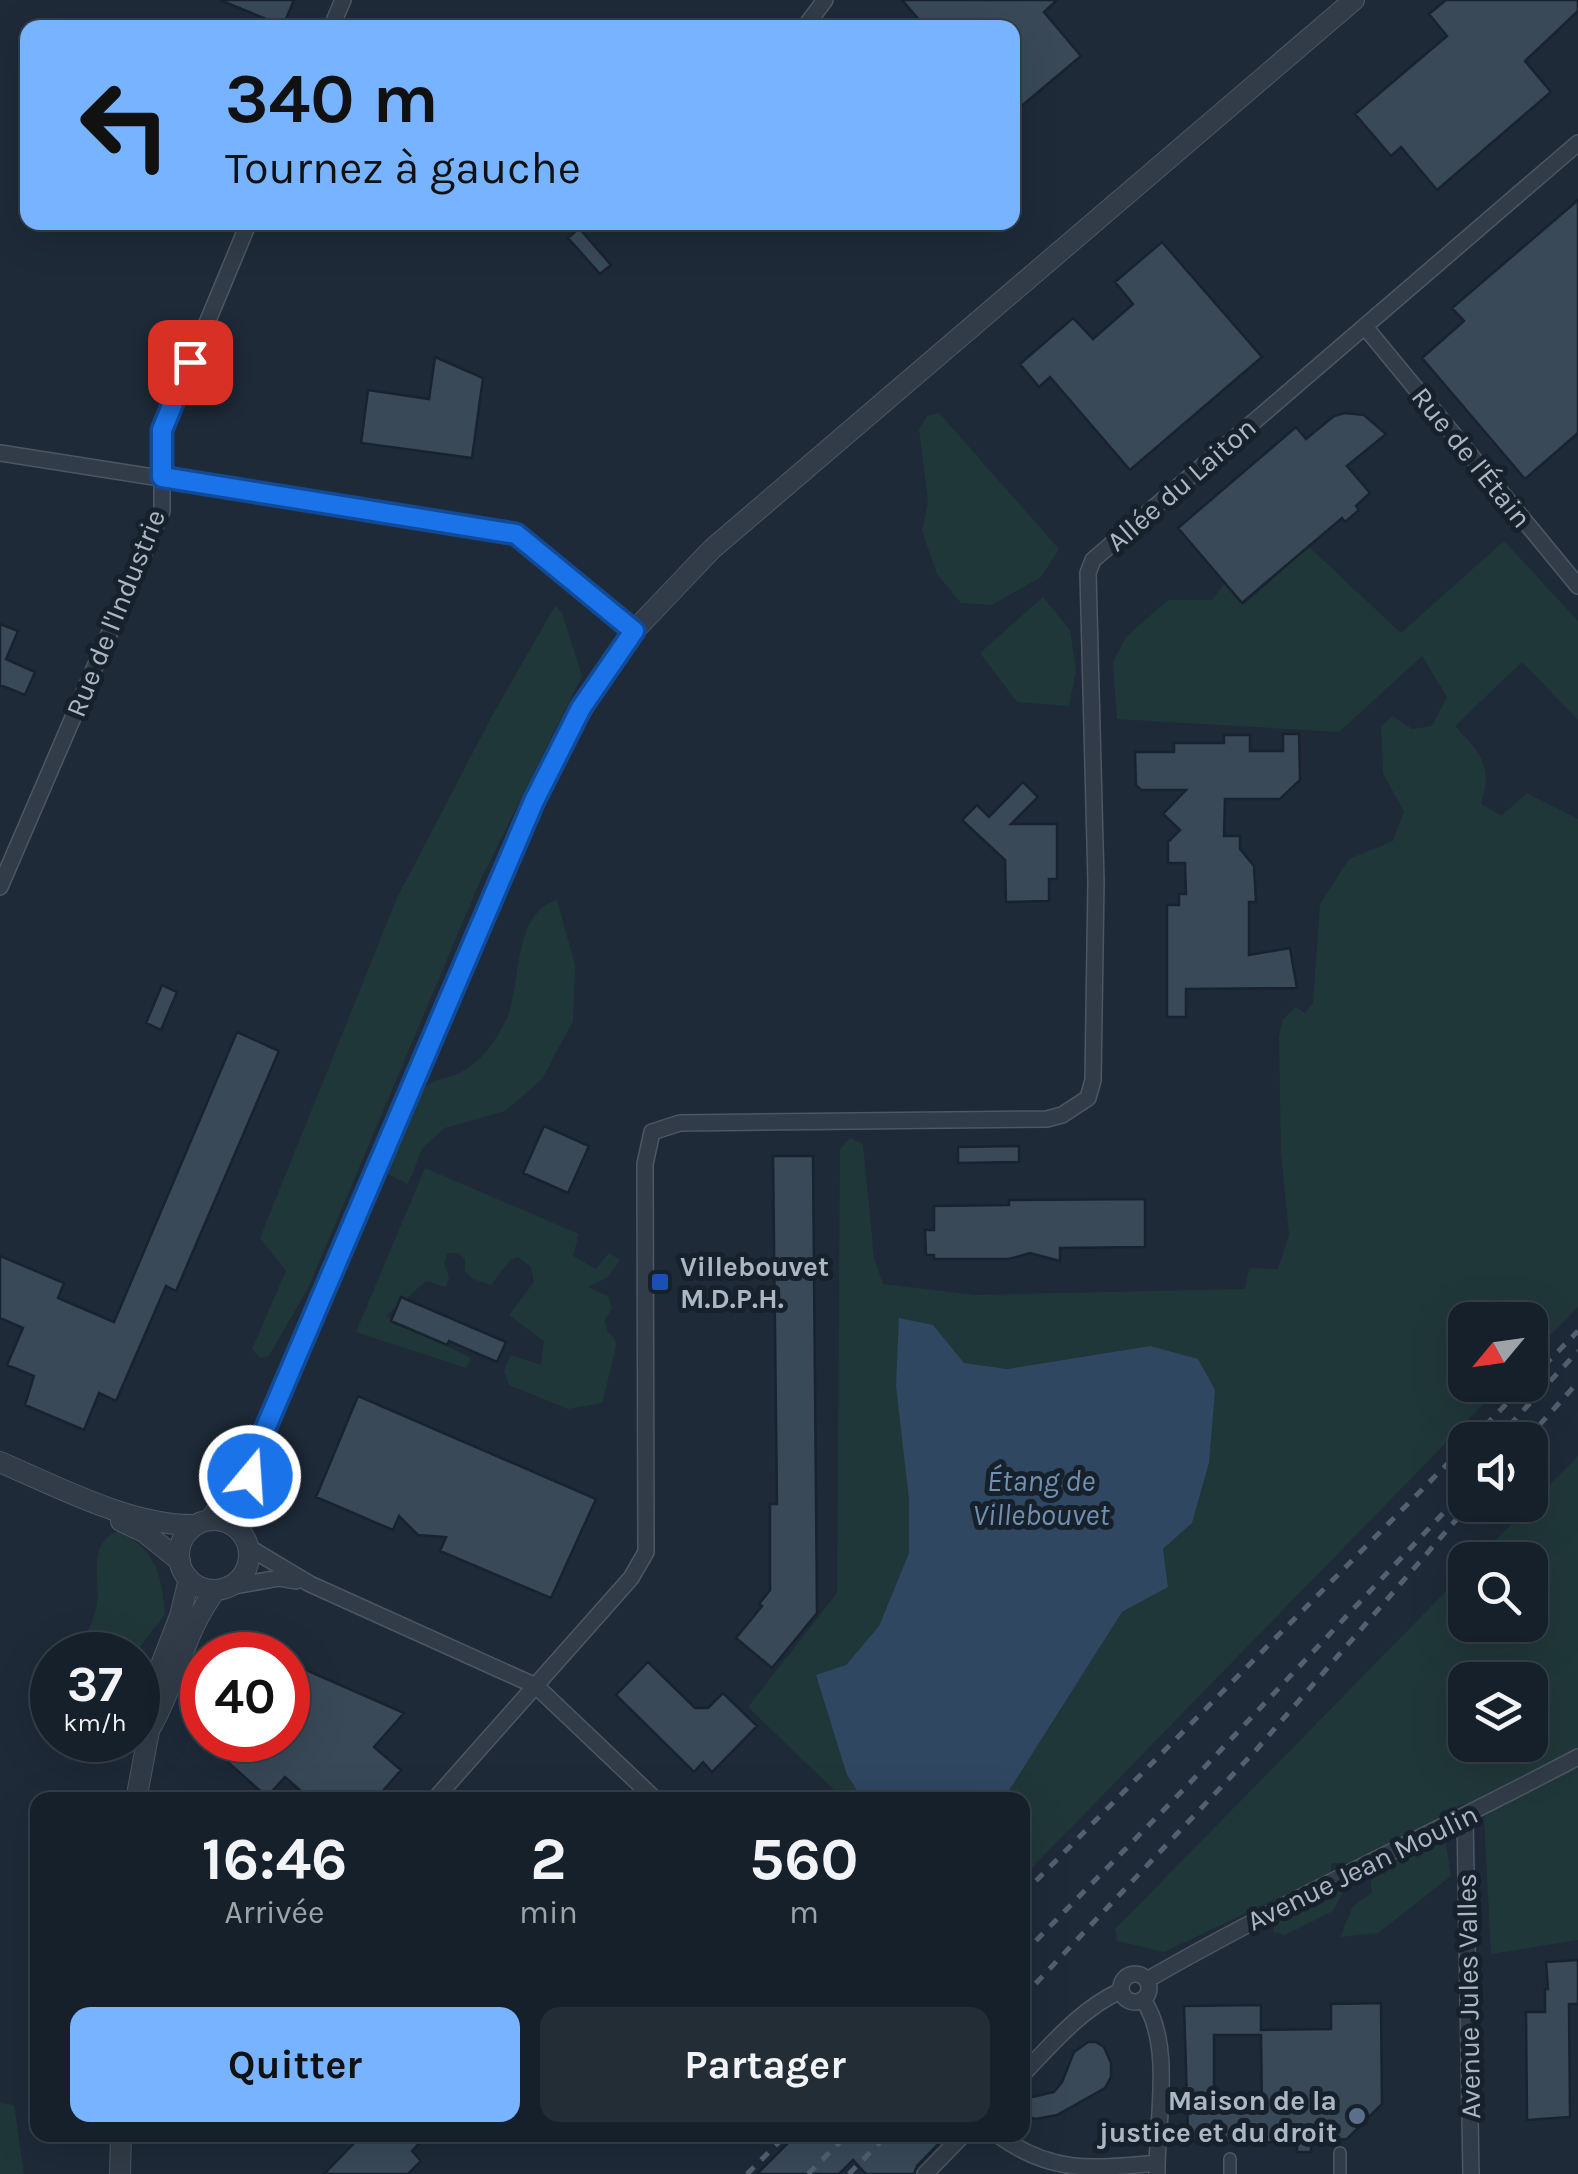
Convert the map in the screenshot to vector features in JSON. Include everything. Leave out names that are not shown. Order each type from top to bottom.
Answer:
[{"type":"street","points":[[160,1668],[180,1616],[182,1541],[203,1522],[254,1455],[534,801],[581,708],[634,631],[712,549],[1354,0]]},
{"type":"street","name":"Allée du Laiton","points":[[536,1686],[631,1578],[646,1552],[644,1164],[652,1132],[680,1122],[1047,1119],[1078,1107],[1088,1098],[1093,1080],[1096,882],[1088,574],[1093,560],[1578,143]]},
{"type":"street","name":"Rue de l'Industrie","points":[[0,886],[162,511],[162,430],[246,230]]},
{"type":"street","name":"Rue de l'Étain","points":[[1366,328],[1578,586]]},
{"type":"street","points":[[0,452],[516,534],[634,631]]},
{"type":"street","points":[[160,1710],[199,1612],[246,1568],[245,1539],[254,1455]]},
{"type":"street","points":[[0,1462],[85,1499],[144,1532],[197,1585],[223,1588],[279,1578],[310,1584]]},
{"type":"street","points":[[85,1499],[158,1522],[220,1520],[310,1584],[536,1686],[648,1792]]},
{"type":"street","points":[[441,1792],[536,1686]]},
{"type":"street","name":"Avenue Jean Moulin","points":[[1147,1980],[1230,1932],[1578,1757]]},
{"type":"street","points":[[137,1792],[143,1762]]},
{"type":"street","name":"Avenue Jules Valles","points":[[1465,1817],[1471,2174]]},
{"type":"street","points":[[1120,1991],[1122,1981],[1131,1974],[1141,1975],[1149,1990],[1143,2000]]},
{"type":"street","points":[[1120,1991],[1130,2002],[1143,2000]]},
{"type":"street","points":[[1030,2066],[1070,2025],[1102,1999],[1120,1991]]},
{"type":"street","points":[[1007,2142],[1021,2153],[1052,2166],[1157,2169],[1160,2048],[1143,2000]]},
{"type":"street","points":[[120,2174],[121,2142]]},
{"type":"street","points":[[925,2174],[956,2142]]},
{"type":"street","points":[[1340,2153],[1340,2174]]},
{"type":"street","points":[[1230,2159],[1230,2174]]},
{"type":"green space","points":[[939,413],[1059,549],[1041,577],[992,605],[961,603],[937,574],[922,531],[928,502],[919,429],[927,416]]},
{"type":"green space","points":[[1504,541],[1578,621],[1578,720],[1522,662],[1455,726],[1472,745],[1485,770],[1481,804],[1501,816],[1527,793],[1578,819],[1578,1307],[1548,1338],[1548,1302],[1448,1302],[1448,1402],[1485,1402],[1466,1422],[1448,1422],[1448,1440],[1030,1870],[1030,1792],[1008,1792],[1122,1612],[1168,1587],[1163,1549],[1192,1523],[1209,1463],[1150,1346],[1007,1369],[963,1363],[933,1325],[909,1499],[909,1553],[879,1626],[846,1665],[847,1775],[858,1792],[835,1792],[748,1707],[837,1593],[840,1149],[850,1138],[863,1144],[874,1258],[883,1284],[976,1295],[1245,1289],[1249,1268],[1278,1269],[1289,1235],[1281,1152],[1279,1036],[1283,1019],[1296,1007],[1305,1013],[1313,1003],[1320,904],[1349,859],[1393,841],[1404,812],[1383,773],[1381,726],[1393,716],[1412,729],[1432,726],[1447,697],[1422,656],[1339,732],[1117,719],[1113,662],[1126,637],[1168,600],[1212,600],[1224,584],[1243,605],[1309,547],[1401,633]]},
{"type":"green space","points":[[1043,597],[1070,630],[1076,670],[1069,706],[1017,702],[980,653]]},
{"type":"green space","points":[[555,606],[562,613],[582,676],[481,879],[309,1286],[269,1356],[261,1358],[252,1349],[286,1271],[260,1238],[397,898],[492,716]]},
{"type":"green space","points":[[557,900],[575,965],[573,1021],[542,1079],[505,1111],[445,1128],[423,1147],[408,1184],[386,1173],[424,1088],[467,1069],[497,1037],[510,1008],[520,954],[532,920],[542,908]]},
{"type":"green space","points":[[425,1168],[579,1234],[573,1256],[596,1269],[609,1253],[620,1260],[608,1277],[588,1287],[608,1296],[612,1308],[605,1320],[616,1345],[602,1403],[568,1409],[509,1385],[504,1371],[511,1355],[541,1365],[544,1341],[509,1315],[534,1282],[531,1267],[518,1257],[510,1260],[491,1285],[473,1279],[465,1271],[465,1259],[458,1253],[448,1253],[444,1262],[449,1278],[446,1287],[426,1281],[386,1316],[471,1358],[466,1368],[356,1332]]},
{"type":"green space","points":[[1578,1456],[1578,1940],[1491,1954],[1483,1799],[1441,1811],[1451,1876],[1378,1933],[1340,1937],[1353,1906],[1372,1893],[1368,1858],[1331,1863],[1331,1876],[1345,1889],[1333,1911],[1285,1935],[1273,1932],[1280,1897],[1164,1952],[1117,1941],[1115,1929],[1448,1589],[1448,1642],[1548,1642],[1548,1542],[1494,1542],[1513,1522],[1548,1522],[1548,1487]]},
{"type":"green space","points":[[118,1531],[131,1538],[154,1564],[165,1614],[151,1632],[87,1632],[98,1599],[98,1555],[108,1538]]},
{"type":"green space","points":[[0,2103],[14,2105],[24,2174],[0,2174]]},
{"type":"water","name":"Étang de Villebouvet","points":[[899,1318],[933,1325],[964,1363],[1007,1369],[1150,1346],[1198,1359],[1215,1390],[1209,1463],[1192,1523],[1163,1549],[1168,1587],[1122,1612],[1008,1792],[858,1792],[847,1775],[816,1675],[846,1665],[879,1626],[909,1553],[909,1499],[896,1386]]},
{"type":"building","points":[[220,0],[294,0],[286,20],[268,20]]},
{"type":"building","points":[[902,0],[1057,0],[1044,12],[1081,56],[1020,107],[1020,20],[919,20]]},
{"type":"building","points":[[1446,0],[1578,0],[1578,11],[1525,61],[1551,92],[1437,190],[1401,147],[1391,156],[1355,114],[1447,36],[1429,14]]},
{"type":"building","points":[[1578,200],[1578,433],[1525,479],[1422,358],[1464,321],[1452,308]]},
{"type":"building","points":[[581,230],[611,265],[600,274],[568,238]]},
{"type":"building","points":[[1162,242],[1262,357],[1130,470],[1050,377],[1039,387],[1020,364],[1073,318],[1093,339],[1133,304],[1115,282]]},
{"type":"building","points":[[435,357],[483,378],[472,458],[361,443],[368,390],[429,399]]},
{"type":"building","points":[[1364,415],[1386,434],[1347,466],[1370,493],[1356,506],[1359,510],[1345,522],[1342,518],[1242,603],[1178,528],[1296,427],[1306,439],[1334,416]]},
{"type":"building","points":[[0,624],[18,631],[6,659],[35,672],[25,695],[0,685]]},
{"type":"building","points":[[1283,734],[1299,734],[1300,780],[1280,799],[1225,799],[1224,836],[1240,836],[1240,849],[1254,866],[1256,902],[1249,902],[1249,955],[1290,948],[1297,988],[1186,989],[1186,1017],[1167,1017],[1167,905],[1179,905],[1179,894],[1186,894],[1185,863],[1168,863],[1168,842],[1180,830],[1163,814],[1186,790],[1141,790],[1136,785],[1135,752],[1174,752],[1174,743],[1224,743],[1224,735],[1250,735],[1250,751],[1283,751]]},
{"type":"building","points":[[1023,782],[1038,797],[1011,824],[1057,824],[1057,879],[1049,879],[1049,901],[1006,902],[1005,860],[962,820],[977,805],[989,817]]},
{"type":"building","points":[[162,985],[177,992],[161,1030],[146,1023]]},
{"type":"building","points":[[237,1032],[279,1051],[176,1291],[166,1286],[116,1401],[99,1393],[84,1430],[25,1405],[34,1376],[7,1365],[23,1328],[0,1318],[0,1256],[64,1283],[58,1298],[114,1322]]},
{"type":"building","points":[[544,1126],[589,1146],[568,1193],[523,1173]]},
{"type":"building","points":[[1019,1146],[1019,1162],[958,1163],[958,1147]]},
{"type":"building","points":[[773,1156],[813,1156],[817,1613],[772,1668],[736,1638],[770,1590],[770,1504],[777,1504]]},
{"type":"building","points":[[1145,1199],[1145,1247],[1060,1248],[1060,1261],[1030,1253],[1009,1259],[934,1259],[934,1255],[926,1255],[925,1230],[934,1230],[934,1206],[1009,1205],[1009,1200]]},
{"type":"building","points":[[401,1297],[506,1342],[497,1362],[391,1321]]},
{"type":"building","points":[[358,1396],[596,1499],[551,1598],[440,1551],[446,1537],[418,1535],[399,1516],[393,1530],[316,1497]]},
{"type":"building","points":[[648,1662],[695,1708],[708,1708],[723,1693],[757,1726],[712,1772],[703,1762],[694,1772],[616,1695]]},
{"type":"building","points":[[310,1672],[404,1713],[374,1747],[401,1770],[382,1792],[302,1792],[285,1777],[272,1792],[261,1792],[228,1762],[310,1762]]},
{"type":"building","points":[[1578,1960],[1578,2004],[1569,2004],[1570,2117],[1527,2120],[1526,2012],[1545,2012],[1546,1962]]},
{"type":"building","points":[[1381,2003],[1382,2104],[1347,2139],[1311,2142],[1311,2152],[1297,2152],[1297,2142],[1196,2143],[1188,2133],[1184,2006],[1261,2005],[1261,2030],[1331,2029],[1331,2004]],"holes":[[[1214,2035],[1261,2035],[1262,2113],[1214,2112]]]},
{"type":"building","points":[[1088,2042],[1104,2047],[1111,2063],[1111,2077],[1105,2088],[1057,2115],[1030,2118],[1030,2096],[1054,2092],[1074,2052]]},
{"type":"building","points":[[355,2142],[420,2142],[412,2151],[421,2161],[408,2174],[324,2174]]},
{"type":"building","points":[[789,2142],[940,2142],[914,2174],[866,2174],[853,2160],[839,2174],[757,2174]]},
{"type":"railway","points":[[1548,1362],[1578,1331]]},
{"type":"railway","points":[[1513,1422],[1578,1351]]},
{"type":"railway","points":[[1542,1422],[1578,1382]]},
{"type":"railway","points":[[1489,1422],[1508,1402]]},
{"type":"railway","points":[[1030,1887],[1448,1463]]},
{"type":"railway","points":[[1030,1947],[1448,1508]]},
{"type":"railway","points":[[1030,1990],[1257,1749],[1454,1522]]},
{"type":"railway","points":[[747,2174],[779,2142]]},
{"type":"railway","points":[[808,2174],[840,2142]]},
{"type":"railway","points":[[849,2174],[880,2142]]},
{"type":"place","name":"Villebouvet M.D.P.H.","points":[[660,1282]]},
{"type":"place","name":"Maison de la justice et du droit","points":[[1357,2116]]},
{"type":"route","points":[[190,362],[162,430],[162,477],[462,522],[516,534],[634,631],[581,708],[534,801],[254,1455],[250,1476]]}]
